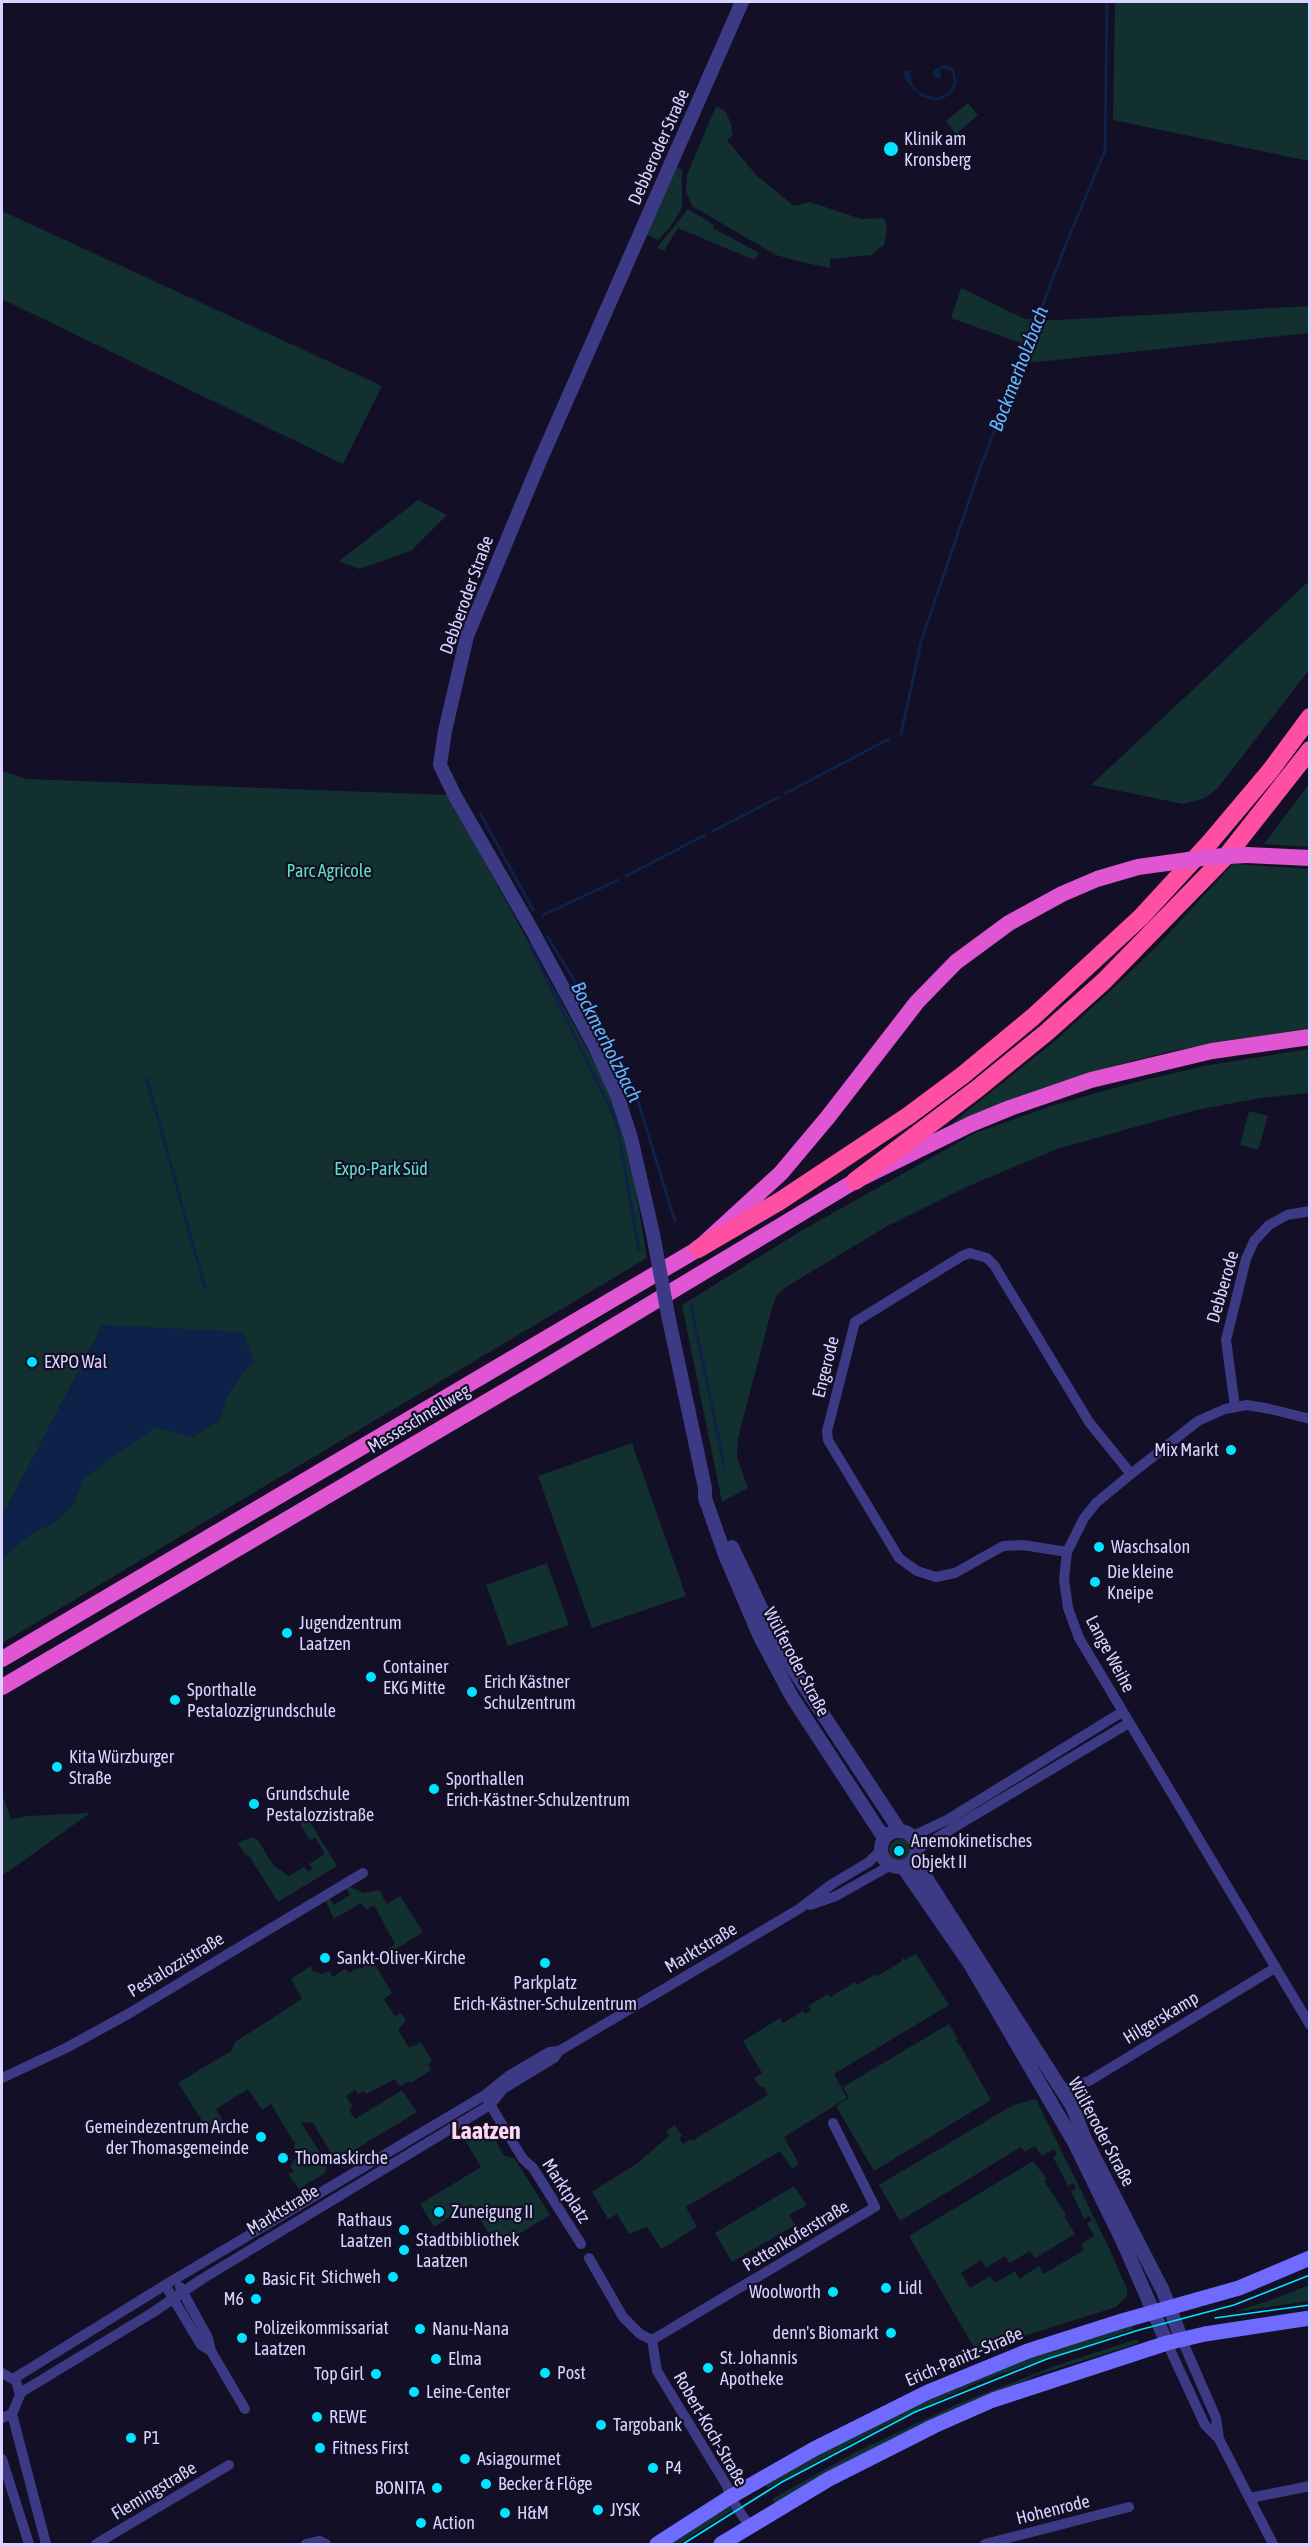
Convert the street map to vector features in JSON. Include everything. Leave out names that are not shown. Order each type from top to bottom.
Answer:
[{"type":"highway","points":[[698,1250],[780,1201],[908,1116],[963,1075],[1033,1017],[1141,917],[1211,841],[1270,771],[1310,717]]},
{"type":"highway","points":[[855,1181],[977,1089],[1047,1032],[1104,981],[1228,854],[1310,750]]},
{"type":"highway","name":"Messeschnellweg","points":[[2,1659],[43,1637],[698,1250],[781,1173],[828,1118],[917,1002],[956,962],[1009,923],[1062,894],[1128,870],[1209,857],[1247,855],[1310,858]]},
{"type":"highway","name":"Messeschnellweg","points":[[2,1687],[524,1380],[855,1181],[981,1120],[1091,1080],[1212,1051],[1310,1037]]},
{"type":"highway","points":[[2,1650],[43,1637]]},
{"type":"main road","name":"Erich-Panitz-Straße","points":[[657,2544],[730,2497],[814,2449],[928,2392],[1028,2351],[1239,2288],[1310,2258]]},
{"type":"main road","points":[[721,2544],[838,2475],[934,2426],[1020,2389],[1175,2341],[1310,2318]]},
{"type":"street","name":"Debberoder Straße","points":[[653,1234],[631,1138],[613,1085],[595,1047],[440,765],[445,731],[467,636],[540,460],[742,2]]},
{"type":"street","name":"Debberode","points":[[1234,1407],[1226,1341],[1246,1259],[1254,1241],[1269,1225],[1287,1215],[1310,1210]]},
{"type":"street","name":"Wülferoder Straße","points":[[653,1234],[705,1488],[713,1496],[760,1620],[807,1723],[883,1844],[883,1858],[908,1855]]},
{"type":"street","name":"Engerode","points":[[1067,1552],[1023,1545],[1003,1546],[955,1573],[936,1577],[916,1571],[899,1557],[828,1440],[827,1431],[855,1322],[962,1256],[970,1253],[987,1258],[1004,1281],[1089,1422],[1131,1474]]},
{"type":"street","name":"Lange Weihe","points":[[1310,1419],[1270,1408],[1247,1406],[1234,1407],[1198,1421],[1096,1503],[1084,1518],[1067,1552],[1065,1589],[1079,1638],[1310,2025]]},
{"type":"street","name":"Wülferoder Straße","points":[[760,1620],[900,1831]]},
{"type":"street","name":"Marktstraße","points":[[908,1855],[946,1820],[1122,1713]]},
{"type":"street","name":"Marktstraße","points":[[799,1909],[836,1896],[1129,1723]]},
{"type":"street","points":[[883,1844],[891,1832],[900,1831],[908,1855]]},
{"type":"street","name":"Marktstraße","points":[[20,2393],[488,2100],[510,2075],[549,2052],[559,2051],[799,1909],[832,1884],[869,1862],[883,1844]]},
{"type":"street","name":"Wülferoder Straße","points":[[908,1855],[1071,2106],[1170,2309],[1175,2341],[1205,2425],[1219,2439],[1273,2544]]},
{"type":"street","name":"Wülferoder Straße","points":[[908,1855],[970,1965],[1043,2086],[1079,2152],[1154,2313],[1175,2341]]},
{"type":"street","name":"Pestalozzistraße","points":[[2,2078],[66,2048],[128,2013],[363,1873]]},
{"type":"street","name":"Hilgerskamp","points":[[1061,2090],[1089,2081],[1275,1968]]},
{"type":"street","name":"Marktstraße","points":[[13,2379],[175,2279],[488,2100]]},
{"type":"street","name":"Marktplatz","points":[[488,2100],[523,2159],[533,2168],[581,2244]]},
{"type":"street","name":"Pettenkoferstraße","points":[[652,2340],[875,2208],[833,2123]]},
{"type":"street","points":[[589,2258],[623,2318],[640,2334],[652,2340]]},
{"type":"street","points":[[175,2279],[208,2338],[211,2351],[245,2409]]},
{"type":"street","points":[[165,2285],[201,2344],[211,2351]]},
{"type":"street","name":"Robert-Koch-Straße","points":[[652,2340],[657,2371],[728,2486],[730,2497],[750,2527]]},
{"type":"street","points":[[2,2373],[13,2379],[20,2393],[19,2403],[7,2416],[46,2544]]},
{"type":"street","points":[[2,2459],[29,2544]]},
{"type":"street","name":"Flemingstraße","points":[[96,2544],[229,2465]]},
{"type":"street","points":[[1250,2498],[1310,2486]]},
{"type":"street","name":"Hohenrode","points":[[985,2544],[1129,2507]]},
{"type":"street","points":[[306,2544],[323,2543]]},
{"type":"green space","points":[[1115,2],[1309,2],[1309,161],[1113,120]]},
{"type":"green space","points":[[968,103],[978,115],[956,134],[946,121]]},
{"type":"green space","points":[[716,106],[725,111],[730,121],[733,135],[727,140],[756,175],[794,206],[810,202],[861,219],[884,218],[887,228],[884,245],[871,255],[830,259],[830,268],[776,255],[692,206],[686,191],[687,175]]},
{"type":"green space","points":[[675,166],[682,170],[682,208],[671,226],[658,240],[645,234]]},
{"type":"green space","points":[[688,209],[714,225],[713,228],[759,253],[754,260],[678,228],[664,251],[657,248]]},
{"type":"green space","points":[[2,211],[382,386],[343,464],[2,299]]},
{"type":"green space","points":[[961,288],[1025,319],[1057,320],[1309,306],[1309,333],[1028,363],[1021,343],[951,318]]},
{"type":"green space","points":[[418,500],[447,515],[411,551],[359,569],[339,561]]},
{"type":"green space","points":[[1309,581],[1309,670],[1217,789],[1205,798],[1183,804],[1091,785]]},
{"type":"green space","name":"Expo-Park Süd","points":[[2,771],[27,779],[448,795],[599,1071],[616,1110],[631,1161],[647,1258],[2,1643],[2,1559],[31,1533],[54,1523],[73,1504],[84,1477],[156,1427],[192,1437],[219,1421],[226,1398],[243,1371],[254,1361],[103,1325],[2,1517]]},
{"type":"green space","points":[[1309,784],[1309,847],[1264,844]]},
{"type":"green space","points":[[1233,864],[1309,869],[1309,1030],[1168,1052],[1117,1065],[1015,1098],[951,1124],[1056,1040],[1108,993],[1157,946]]},
{"type":"green space","points":[[1309,1049],[1309,1093],[1261,1098],[1196,1110],[1057,1149],[971,1185],[889,1225],[786,1287],[777,1295],[772,1308],[738,1438],[737,1457],[748,1488],[722,1502],[682,1305],[801,1231],[975,1133],[1051,1106],[1132,1083],[1204,1066]]},
{"type":"green space","points":[[1249,1111],[1268,1116],[1258,1150],[1240,1145]]},
{"type":"green space","points":[[632,1443],[686,1596],[592,1628],[538,1476]]},
{"type":"green space","points":[[547,1563],[569,1625],[508,1646],[486,1585]]},
{"type":"green space","points":[[2,1794],[11,1819],[90,1813],[2,1876]]},
{"type":"green space","points":[[302,1809],[337,1866],[278,1902],[249,1856],[238,1843],[252,1837],[258,1840],[273,1865],[289,1876],[304,1867],[308,1872],[313,1869],[309,1864],[325,1854],[315,1838],[310,1840],[294,1814]]},
{"type":"green space","points":[[900,1839],[910,1846],[911,1850],[904,1860],[900,1861],[890,1854],[889,1850],[896,1840]]},
{"type":"green space","points":[[343,1884],[364,1893],[379,1890],[387,1904],[400,1896],[423,1932],[374,1963],[392,1993],[384,1999],[395,2016],[401,2013],[406,2021],[398,2029],[409,2048],[421,2042],[432,2061],[428,2064],[431,2070],[411,2083],[409,2081],[400,2086],[395,2079],[366,2094],[364,2091],[358,2094],[355,2090],[346,2096],[353,2107],[349,2110],[355,2119],[402,2090],[417,2112],[336,2161],[313,2123],[301,2122],[327,2164],[325,2173],[299,2189],[288,2174],[294,2172],[290,2166],[298,2155],[294,2153],[295,2141],[271,2104],[262,2110],[248,2089],[216,2109],[225,2125],[211,2135],[178,2083],[231,2051],[235,2042],[302,1999],[291,1979],[311,1966],[313,1971],[322,1974],[329,1971],[333,1977],[345,1969],[349,1973],[360,1969],[395,1944],[374,1905],[366,1910],[361,1903],[334,1919],[323,1896],[327,1894],[334,1905],[350,1895]]},
{"type":"green space","points":[[916,1954],[949,2005],[834,2074],[847,2098],[784,2137],[799,2164],[792,2169],[780,2151],[686,2207],[697,2227],[661,2249],[647,2227],[629,2234],[617,2214],[608,2219],[592,2192],[639,2162],[669,2136],[666,2131],[675,2125],[682,2136],[679,2138],[683,2144],[691,2139],[692,2141],[768,2095],[763,2086],[760,2087],[754,2078],[762,2073],[743,2041],[780,2018],[783,2023],[803,2011],[806,2014],[811,2010],[808,2006],[828,1994],[830,1997],[855,1982],[857,1985],[876,1974],[877,1976],[901,1962],[903,1958],[905,1960]]},
{"type":"green space","points":[[949,2024],[958,2039],[955,2041],[960,2045],[991,2100],[874,2171],[836,2106],[849,2098],[843,2087]]},
{"type":"green space","points":[[1036,2099],[1109,2248],[1127,2289],[1127,2296],[1116,2307],[976,2351],[909,2236],[1033,2161],[1047,2179],[1044,2181],[1066,2214],[1064,2216],[1075,2234],[1035,2258],[1030,2251],[1010,2263],[1005,2256],[986,2268],[981,2260],[961,2273],[970,2288],[990,2276],[995,2283],[1015,2271],[1019,2279],[1039,2266],[1044,2274],[1084,2250],[1081,2244],[1094,2236],[1087,2223],[1092,2220],[1089,2216],[1084,2219],[1071,2191],[1076,2188],[1073,2183],[1068,2186],[1053,2157],[1057,2154],[1054,2149],[1042,2156],[1035,2146],[1025,2152],[1021,2147],[900,2221],[879,2185],[1013,2105]]},
{"type":"green space","points":[[471,2137],[496,2141],[503,2155],[515,2159],[550,2215],[497,2247],[471,2204],[434,2227],[420,2204],[481,2167],[465,2140]]},
{"type":"green space","points":[[794,2186],[807,2205],[789,2215],[795,2225],[732,2262],[715,2233]]},
{"type":"green space","points":[[1309,2285],[1309,2301],[1234,2312],[1274,2299]]},
{"type":"green space","points":[[1132,2324],[1134,2329],[981,2381],[881,2427],[768,2488],[765,2483],[877,2421],[1021,2360]]},
{"type":"green space","points":[[1137,2339],[1139,2343],[1037,2375],[775,2505],[772,2499],[856,2452],[960,2403],[1055,2366]]},
{"type":"green space","points":[[728,2505],[732,2510],[679,2544],[667,2544]]},
{"type":"water","points":[[943,65],[950,66],[954,70],[957,84],[950,95],[937,101],[922,97],[905,79],[903,71],[910,71],[912,84],[918,92],[937,98],[949,92],[954,81],[952,72],[943,68],[940,69],[941,78],[935,78],[933,71]]},
{"type":"water","points":[[103,1325],[242,1332],[254,1361],[243,1371],[226,1398],[219,1421],[192,1437],[156,1427],[85,1477],[73,1504],[54,1523],[31,1533],[2,1559],[2,1517]]},
{"type":"waterway","name":"Bockmerholzbach","points":[[901,734],[921,642],[979,471],[1066,244],[1105,151],[1107,2]]},
{"type":"waterway","name":"Bockmerholzbach","points":[[786,793],[889,739]]},
{"type":"waterway","name":"Bockmerholzbach","points":[[713,831],[779,797]]},
{"type":"waterway","points":[[480,813],[533,910]]},
{"type":"waterway","name":"Bockmerholzbach","points":[[626,876],[705,835]]},
{"type":"waterway","name":"Bockmerholzbach","points":[[543,915],[618,880]]},
{"type":"waterway","name":"Bockmerholzbach","points":[[547,936],[599,1020],[636,1095],[675,1221]]},
{"type":"waterway","points":[[530,945],[616,1120],[639,1250]]},
{"type":"waterway","points":[[147,1079],[205,1288]]},
{"type":"waterway","name":"Bockmerholzbach","points":[[691,1306],[725,1469]]},
{"type":"tram line","points":[[683,2544],[782,2482],[915,2412],[1047,2359],[1139,2330],[1234,2305],[1310,2275]]},
{"type":"tram line","points":[[1215,2318],[1310,2305]]},
{"type":"place","name":"Klinik am Kronsberg","points":[[891,149]]},
{"type":"place","name":"EXPO Wal","points":[[32,1362]]},
{"type":"place","name":"Mix Markt","points":[[1231,1450]]},
{"type":"place","name":"Waschsalon","points":[[1099,1547]]},
{"type":"place","name":"Die kleine Kneipe","points":[[1095,1582]]},
{"type":"place","name":"Jugendzentrum Laatzen","points":[[287,1633]]},
{"type":"place","name":"Container EKG Mitte","points":[[371,1677]]},
{"type":"place","name":"Erich Kästner Schulzentrum","points":[[472,1692]]},
{"type":"place","name":"Sporthalle Pestalozzigrundschule","points":[[175,1700]]},
{"type":"place","name":"Kita Würzburger Straße","points":[[57,1767]]},
{"type":"place","name":"Sporthallen Erich-Kästner-Schulzentrum","points":[[434,1789]]},
{"type":"place","name":"Grundschule Pestalozzistraße","points":[[254,1804]]},
{"type":"place","name":"Anemokinetisches Objekt II","points":[[899,1851]]},
{"type":"place","name":"Sankt-Oliver-Kirche","points":[[325,1958]]},
{"type":"place","name":"Parkplatz Erich-Kästner-Schulzentrum","points":[[545,1963]]},
{"type":"place","name":"Gemeindezentrum Arche der Thomasgemeinde","points":[[261,2137]]},
{"type":"place","name":"Thomaskirche","points":[[283,2158]]},
{"type":"place","name":"Zuneigung II","points":[[439,2212]]},
{"type":"place","name":"Rathaus Laatzen","points":[[404,2230]]},
{"type":"place","name":"Stadtbibliothek Laatzen","points":[[404,2250]]},
{"type":"place","name":"Stichweh","points":[[393,2277]]},
{"type":"place","name":"Basic Fit","points":[[250,2279]]},
{"type":"place","name":"Lidl","points":[[886,2288]]},
{"type":"place","name":"Woolworth","points":[[833,2292]]},
{"type":"place","name":"M6","points":[[256,2299]]},
{"type":"place","name":"Nanu-Nana","points":[[420,2329]]},
{"type":"place","name":"denn's Biomarkt","points":[[891,2333]]},
{"type":"place","name":"Polizeikommissariat Laatzen","points":[[242,2338]]},
{"type":"place","name":"Elma","points":[[436,2359]]},
{"type":"place","name":"St. Johannis Apotheke","points":[[708,2368]]},
{"type":"place","name":"Post","points":[[545,2373]]},
{"type":"place","name":"Top Girl","points":[[376,2374]]},
{"type":"place","name":"Leine-Center","points":[[414,2392]]},
{"type":"place","name":"REWE","points":[[317,2417]]},
{"type":"place","name":"Targobank","points":[[601,2425]]},
{"type":"place","name":"P1","points":[[131,2438]]},
{"type":"place","name":"Fitness First","points":[[320,2448]]},
{"type":"place","name":"Asiagourmet","points":[[465,2459]]},
{"type":"place","name":"P4","points":[[653,2468]]},
{"type":"place","name":"Becker & Flöge","points":[[486,2484]]},
{"type":"place","name":"BONITA","points":[[437,2488]]},
{"type":"place","name":"JYSK","points":[[598,2510]]},
{"type":"place","name":"H&M","points":[[505,2513]]},
{"type":"place","name":"Action","points":[[421,2523]]},
{"type":"district","name":"Laatzen","points":[[486,2131]]},
{"type":"park label","name":"Parc Agricole","points":[[329,871]]}]
